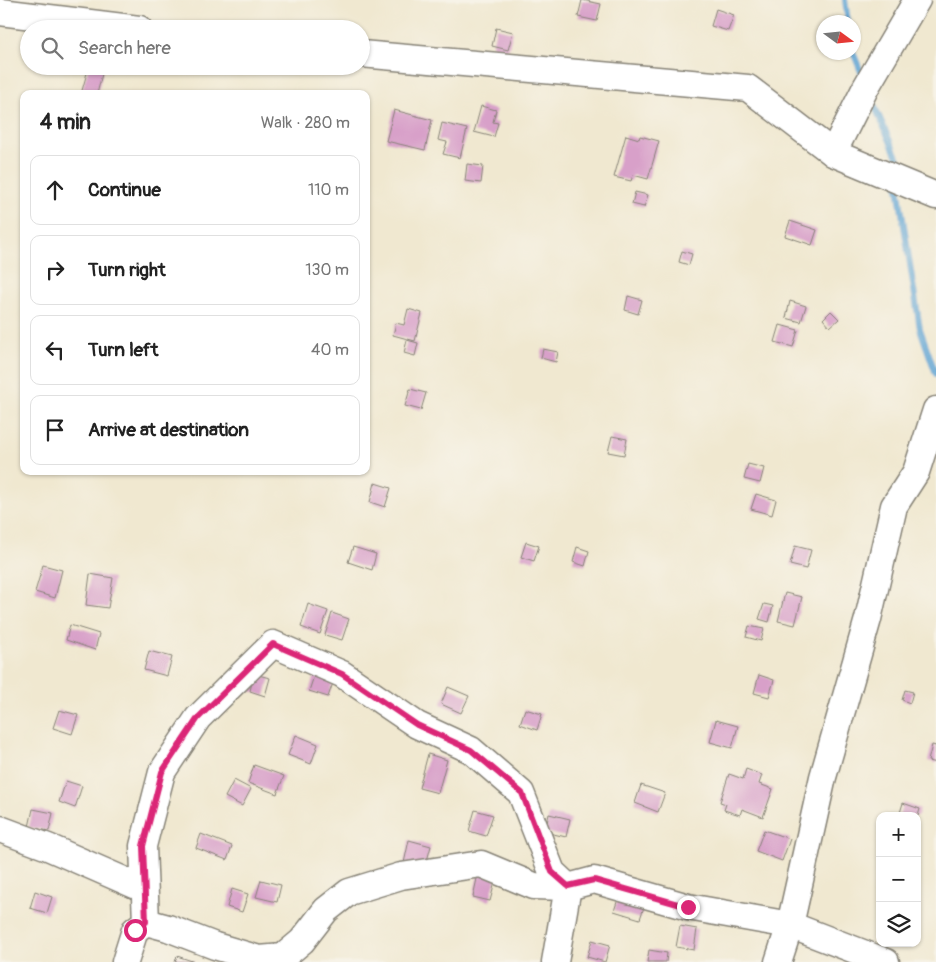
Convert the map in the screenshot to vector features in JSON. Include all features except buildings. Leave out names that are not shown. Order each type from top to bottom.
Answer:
[{"type":"street","points":[[833,153],[866,87],[917,0]]},
{"type":"street","points":[[0,12],[65,20]]},
{"type":"street","points":[[370,55],[748,88],[833,153],[936,196]]},
{"type":"street","points":[[778,962],[790,925],[823,777],[868,619],[894,506],[916,472],[936,410]]},
{"type":"street","points":[[146,922],[143,846],[162,772],[198,718],[273,644],[342,674],[417,725],[471,750],[522,793],[552,872],[568,886]]},
{"type":"street","points":[[0,829],[48,847],[144,888]]},
{"type":"street","points":[[146,922],[259,959],[290,960],[326,910],[349,892],[401,876],[480,864],[534,886],[568,886],[594,880],[688,907],[790,925],[886,962]]},
{"type":"street","points":[[555,962],[568,886]]},
{"type":"street","points":[[125,962],[135,930],[146,922]]},
{"type":"waterway","points":[[845,0],[847,15]]},
{"type":"waterway","points":[[856,60],[863,77]]},
{"type":"waterway","points":[[870,96],[898,159],[897,172]]},
{"type":"waterway","points":[[898,187],[920,329],[936,374]]},
{"type":"route","points":[[135,930],[146,922],[143,846],[162,772],[198,718],[273,644],[342,674],[417,725],[471,750],[522,793],[552,872],[568,886],[594,880],[688,907]]}]
